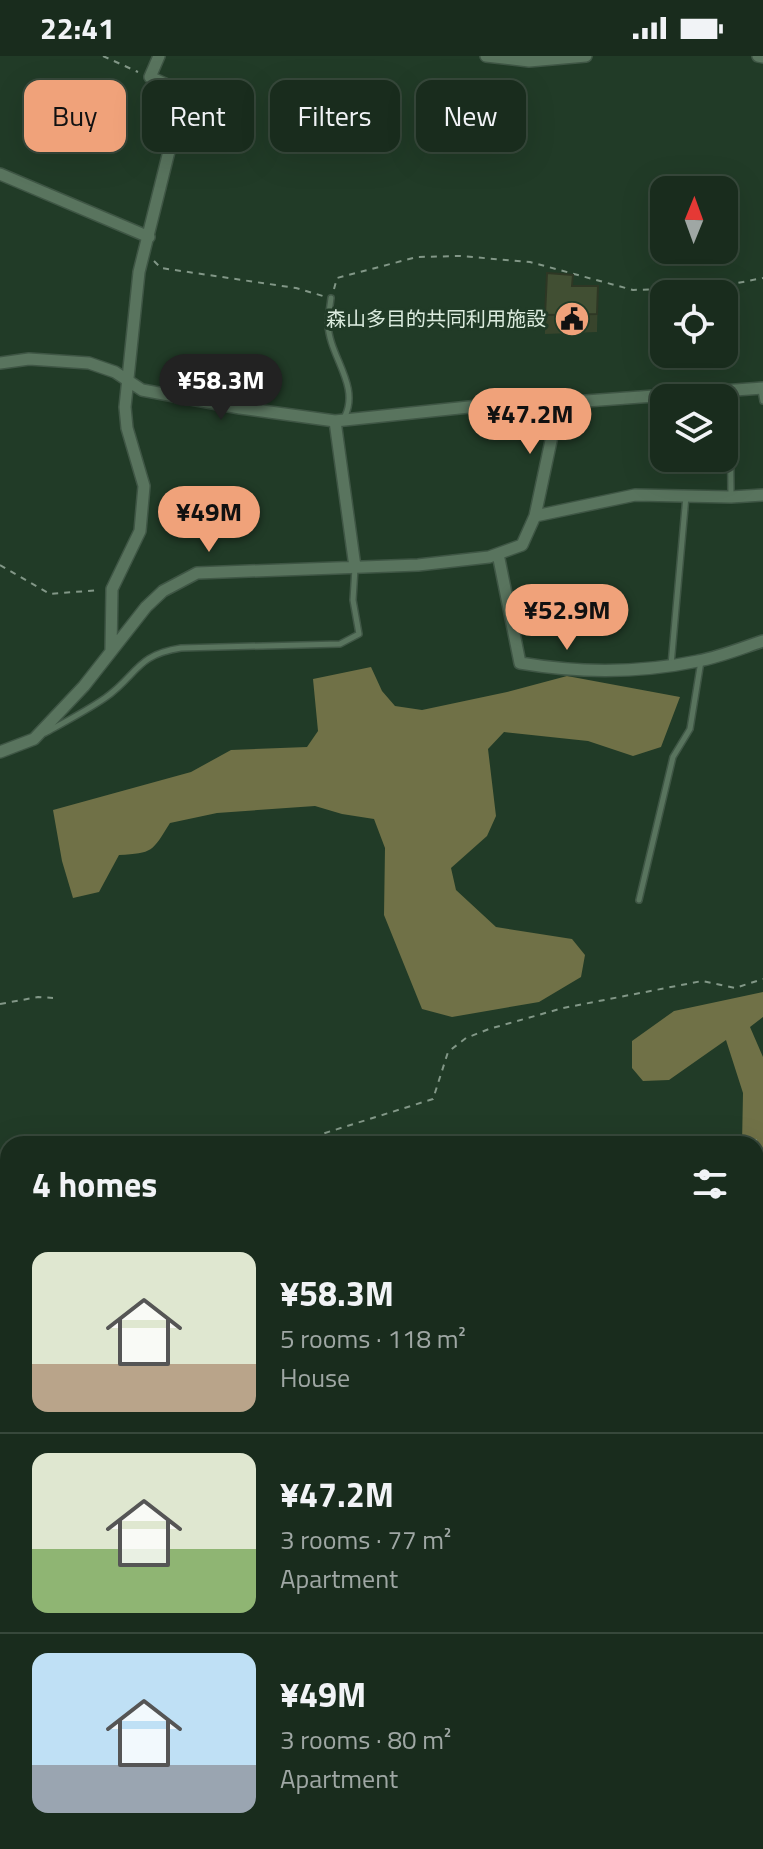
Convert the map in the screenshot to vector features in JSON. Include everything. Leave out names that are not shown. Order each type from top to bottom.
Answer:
[{"type":"street","points":[[111,651],[112,589],[140,531],[144,486],[127,428],[126,380],[135,328],[139,272],[178,115],[176,89],[150,77],[159,56]]},
{"type":"street","points":[[486,56],[529,61],[586,56]]},
{"type":"street","points":[[0,174],[149,237]]},
{"type":"street","points":[[0,363],[29,359],[89,363],[115,372],[132,386],[151,392],[335,421],[488,405],[650,397]]},
{"type":"street","points":[[738,392],[762,393]]},
{"type":"street","points":[[0,752],[34,739],[84,686],[163,591],[197,573],[418,565],[489,557],[522,545],[535,516],[559,403]]},
{"type":"street","points":[[335,421],[355,567]]},
{"type":"street","points":[[535,516],[635,495],[763,495]]},
{"type":"street","points":[[498,554],[520,663],[556,669],[604,671],[671,666],[763,641]]},
{"type":"lane","points":[[331,298],[328,325],[335,353],[350,387],[347,415],[335,421]]},
{"type":"lane","points":[[731,472],[731,497]]},
{"type":"lane","points":[[671,666],[686,495]]},
{"type":"lane","points":[[34,739],[107,697],[158,652],[181,648],[340,644],[359,634],[353,600],[355,567]]},
{"type":"lane","points":[[639,900],[673,757],[690,729],[702,660]]},
{"type":"path","points":[[103,56],[150,77]]},
{"type":"path","points":[[145,252],[161,268],[296,288],[331,298],[337,278],[417,257],[460,256],[530,262],[633,290],[717,287],[763,278]]},
{"type":"path","points":[[0,565],[50,594],[112,589]]},
{"type":"path","points":[[315,1136],[433,1099],[448,1052],[466,1038],[489,1029],[563,1008],[702,981],[735,988],[763,979]]},
{"type":"path","points":[[0,1004],[38,997],[53,998]]},
{"type":"shaded area","points":[[371,667],[382,691],[395,706],[422,710],[567,676],[680,697],[661,747],[633,756],[588,741],[504,732],[488,749],[496,816],[487,836],[451,868],[456,890],[496,927],[572,939],[585,955],[581,977],[539,1002],[452,1017],[422,1009],[384,915],[385,848],[374,819],[315,806],[217,813],[170,823],[150,849],[119,855],[99,892],[73,898],[62,861],[53,810],[191,772],[231,750],[307,747],[318,731],[313,679]]},
{"type":"shaded area","points":[[763,992],[763,1017],[750,1027],[763,1057],[763,1136],[742,1136],[743,1093],[726,1040],[669,1080],[643,1081],[632,1068],[632,1041],[674,1011]]},
{"type":"building","points":[[547,273],[573,275],[572,286],[598,286],[597,314],[545,315]]},
{"type":"place","name":"森山多目的共同利用施設","points":[[572,319]]}]
